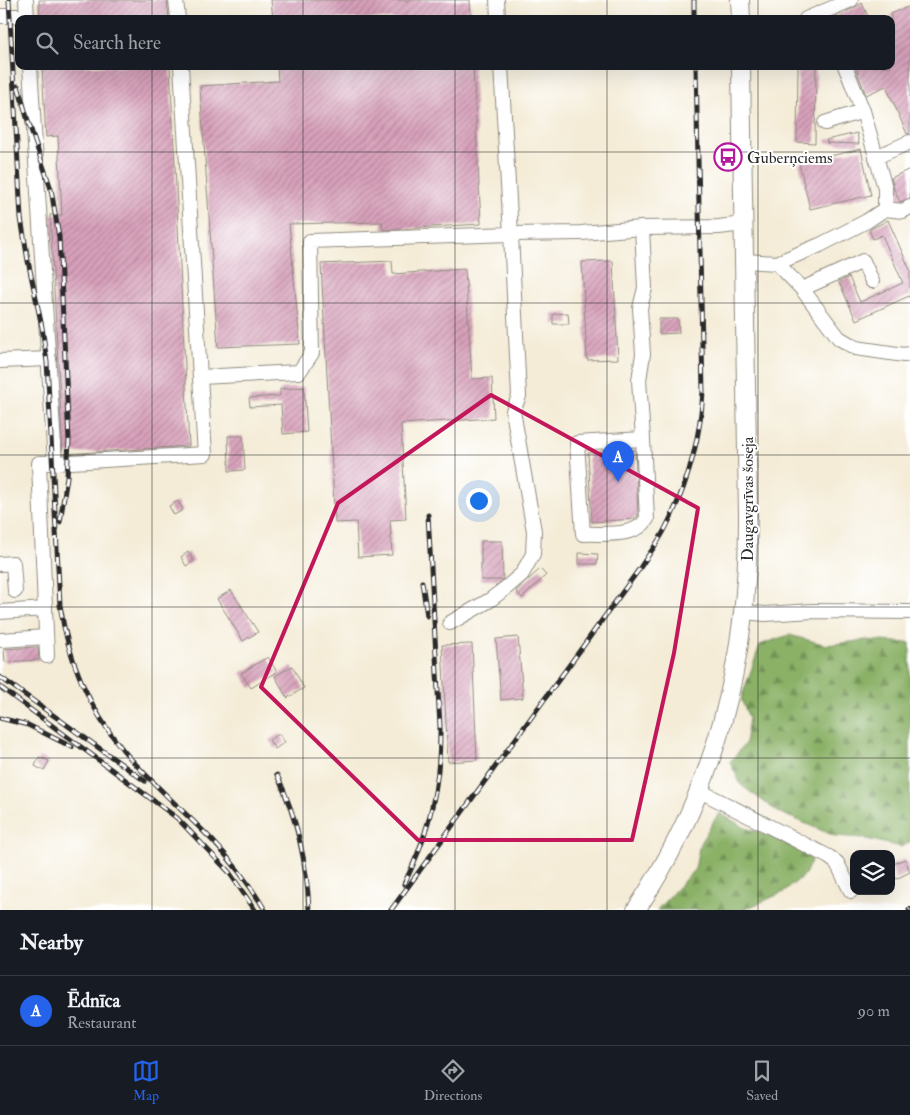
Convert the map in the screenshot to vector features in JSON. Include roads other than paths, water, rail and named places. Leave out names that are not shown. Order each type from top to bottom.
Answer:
[{"type":"main road","points":[[740,0],[741,15]]},
{"type":"main road","name":"Daugavgrīvas šoseja","points":[[636,910],[666,862],[700,791],[727,708],[736,666],[744,612],[748,539],[741,70]]},
{"type":"street","points":[[26,0],[27,15]]},
{"type":"street","points":[[176,0],[178,15]]},
{"type":"street","points":[[497,0],[498,15]]},
{"type":"street","points":[[815,15],[851,0]]},
{"type":"street","points":[[0,16],[15,17]]},
{"type":"street","points":[[30,70],[55,462]]},
{"type":"street","points":[[47,656],[39,463],[205,454],[181,70]]},
{"type":"street","points":[[450,623],[490,600],[508,587],[522,574],[533,554],[534,531],[513,411],[519,396],[501,70]]},
{"type":"street","points":[[847,70],[863,111],[885,188],[885,209]]},
{"type":"street","points":[[825,123],[863,111]]},
{"type":"street","points":[[876,157],[910,142]]},
{"type":"street","points":[[744,261],[777,263],[820,245],[867,221],[885,209],[902,211],[910,207]]},
{"type":"street","points":[[200,377],[299,372],[312,354],[310,241],[581,232],[642,228],[720,227],[743,224]]},
{"type":"street","points":[[642,228],[645,288],[640,308],[644,354],[639,380],[643,439],[647,519],[642,527],[630,532],[583,534],[577,443],[643,439]]},
{"type":"street","points":[[802,289],[863,261],[872,281]]},
{"type":"street","points":[[777,263],[802,289],[839,338],[856,348],[904,355],[910,354]]},
{"type":"street","points":[[0,361],[49,359]]},
{"type":"street","points":[[0,564],[13,563],[15,591]]},
{"type":"street","points":[[0,612],[45,609]]},
{"type":"street","points":[[744,612],[766,614],[813,611],[910,612]]},
{"type":"street","points":[[1,640],[46,637]]},
{"type":"street","points":[[700,791],[829,857],[837,863],[850,889]]},
{"type":"railway","points":[[9,0],[21,218],[47,362],[60,605],[68,644],[81,682],[111,734],[144,773],[219,848],[253,891],[265,910]]},
{"type":"railway","points":[[694,0],[694,15]]},
{"type":"railway","points":[[391,910],[640,568],[665,529],[680,497],[691,463],[699,428],[703,392],[696,70]]},
{"type":"railway","points":[[18,86],[51,189],[59,237],[69,440],[67,477],[60,522]]},
{"type":"railway","points":[[404,884],[427,827],[436,787],[440,747],[428,515]]},
{"type":"railway","points":[[422,582],[427,616]]},
{"type":"railway","points":[[0,677],[145,781]]},
{"type":"railway","points":[[0,687],[177,818],[229,872],[255,910]]},
{"type":"railway","points":[[0,718],[28,725],[72,747]]},
{"type":"railway","points":[[277,775],[290,807],[300,841],[306,875],[309,910]]},
{"type":"place","name":"Guberņciems","points":[[728,157]]},
{"type":"place","name":"Ēdnīca","points":[[618,482]]}]
